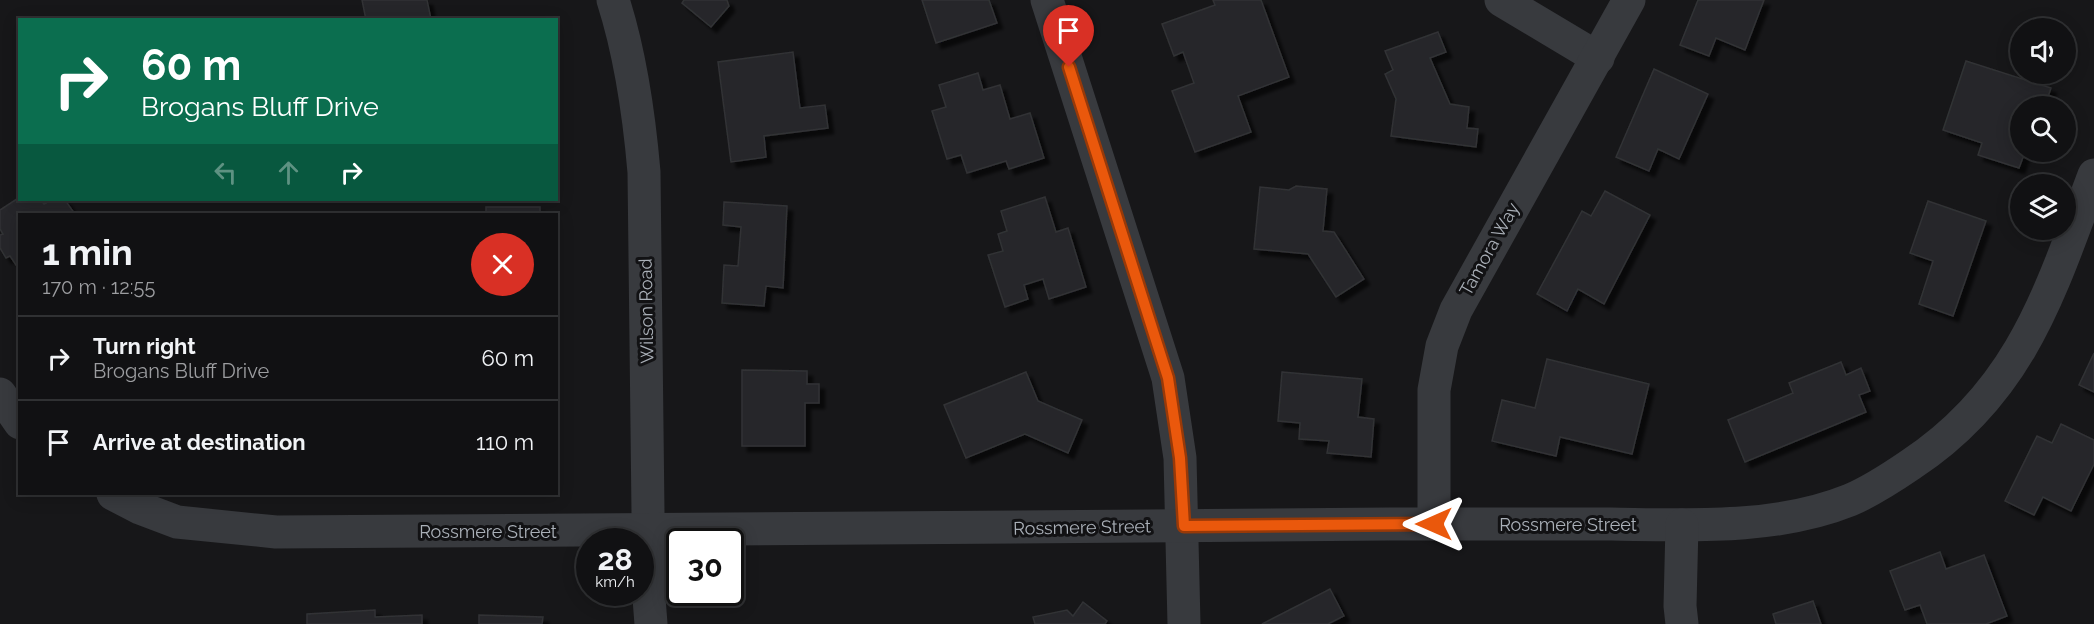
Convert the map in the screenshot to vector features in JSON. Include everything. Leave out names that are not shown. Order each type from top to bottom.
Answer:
[{"type":"street","name":"Wilson Road","points":[[613,0],[634,91],[644,172],[650,528]]},
{"type":"street","points":[[1047,0],[1168,378],[1180,458],[1184,526],[1184,624]]},
{"type":"street","points":[[1501,0],[1598,58]]},
{"type":"street","name":"Tamora Way","points":[[1434,524],[1434,390],[1442,346],[1456,310],[1472,280],[1629,0]]},
{"type":"street","name":"Rossmere Street","points":[[654,530],[1434,524],[1682,525],[1776,519],[1849,500],[1883,483],[1922,458],[1962,426],[1993,391],[2024,347],[2051,289],[2094,175]]},
{"type":"street","points":[[0,394],[12,426]]},
{"type":"street","name":"Rossmere Street","points":[[115,495],[140,508],[177,522],[241,530],[287,532],[576,530]]},
{"type":"street","points":[[1682,525],[1680,606],[1682,624]]},
{"type":"street","name":"Wilson Road","points":[[650,606],[651,624]]},
{"type":"building","points":[[362,0],[427,0],[431,18],[366,18]]},
{"type":"building","points":[[684,0],[727,0],[729,6],[711,27],[682,3]]},
{"type":"building","points":[[922,0],[989,0],[997,23],[936,43]]},
{"type":"building","points":[[1213,0],[1261,0],[1289,77],[1238,96],[1251,132],[1195,152],[1172,91],[1194,83],[1183,52],[1174,56],[1162,24],[1215,5]]},
{"type":"building","points":[[1698,0],[1764,0],[1745,50],[1716,38],[1709,56],[1680,45]]},
{"type":"building","points":[[1438,32],[1446,52],[1430,58],[1450,104],[1469,107],[1467,128],[1478,129],[1476,147],[1391,136],[1396,99],[1385,74],[1393,70],[1385,51]]},
{"type":"building","points":[[793,52],[800,108],[825,105],[828,128],[764,136],[766,157],[731,162],[718,62]]},
{"type":"building","points":[[1966,61],[2010,75],[2010,84],[2038,84],[2051,88],[2048,96],[2010,96],[2010,162],[2021,162],[2019,168],[1978,155],[1982,143],[1943,130]]},
{"type":"building","points":[[1654,69],[1708,94],[1679,159],[1658,149],[1649,171],[1616,157]]},
{"type":"building","points":[[978,73],[983,90],[1000,85],[1010,119],[1030,113],[1044,158],[1009,169],[1006,161],[967,173],[961,155],[947,159],[932,111],[946,107],[939,85]]},
{"type":"building","points":[[1296,186],[1327,189],[1323,231],[1334,232],[1364,279],[1336,297],[1308,254],[1254,249],[1260,187],[1289,190]]},
{"type":"building","points":[[1605,191],[1650,215],[1604,304],[1578,289],[1567,311],[1537,294],[1582,211],[1591,216]]},
{"type":"building","points":[[1045,197],[1056,232],[1068,228],[1086,287],[1049,299],[1043,279],[1024,285],[1028,299],[1005,307],[988,255],[1003,251],[998,234],[1007,231],[1001,211]]},
{"type":"building","points":[[18,198],[18,201],[42,201],[44,204],[50,201],[66,201],[74,213],[18,213],[18,268],[10,256],[6,258],[0,248],[0,235],[3,234],[0,229],[0,210]]},
{"type":"building","points":[[1928,201],[1986,221],[1953,316],[1919,304],[1933,261],[1910,253]]},
{"type":"building","points":[[724,202],[787,206],[783,288],[766,286],[764,306],[722,303],[724,265],[738,266],[741,227],[723,225]]},
{"type":"building","points":[[486,207],[540,207],[540,213],[486,213]]},
{"type":"building","points":[[2094,353],[2094,392],[2079,385]]},
{"type":"building","points":[[1547,359],[1649,384],[1632,454],[1560,437],[1556,456],[1492,441],[1502,400],[1535,408]]},
{"type":"building","points":[[1841,362],[1846,375],[1861,368],[1870,391],[1859,395],[1866,412],[1745,462],[1728,420],[1793,393],[1789,383]]},
{"type":"building","points":[[742,370],[807,371],[807,384],[819,384],[819,403],[805,403],[805,446],[742,446]]},
{"type":"building","points":[[1026,372],[1038,401],[1082,420],[1068,453],[1025,434],[966,458],[944,405]]},
{"type":"building","points":[[1282,372],[1362,379],[1358,417],[1374,419],[1371,457],[1327,453],[1329,441],[1299,439],[1300,423],[1278,421]]},
{"type":"building","points":[[2061,424],[2094,440],[2094,464],[2071,511],[2043,497],[2034,515],[2005,501],[2037,436],[2052,443]]},
{"type":"building","points":[[1940,552],[1946,569],[1984,555],[2007,616],[1986,624],[1927,624],[1920,605],[1905,610],[1890,571]]},
{"type":"building","points":[[1330,589],[1344,616],[1328,624],[1262,624]]},
{"type":"building","points":[[1813,601],[1821,624],[1776,624],[1773,614]]},
{"type":"building","points":[[1083,602],[1107,621],[1105,624],[1035,624],[1033,617],[1067,610],[1073,616]]},
{"type":"building","points":[[375,610],[375,617],[422,615],[422,624],[307,624],[307,614]]},
{"type":"building","points":[[479,615],[543,617],[542,624],[479,624]]},
{"type":"route","points":[[1069,67],[1168,378],[1180,458],[1184,526],[1434,524]]}]
